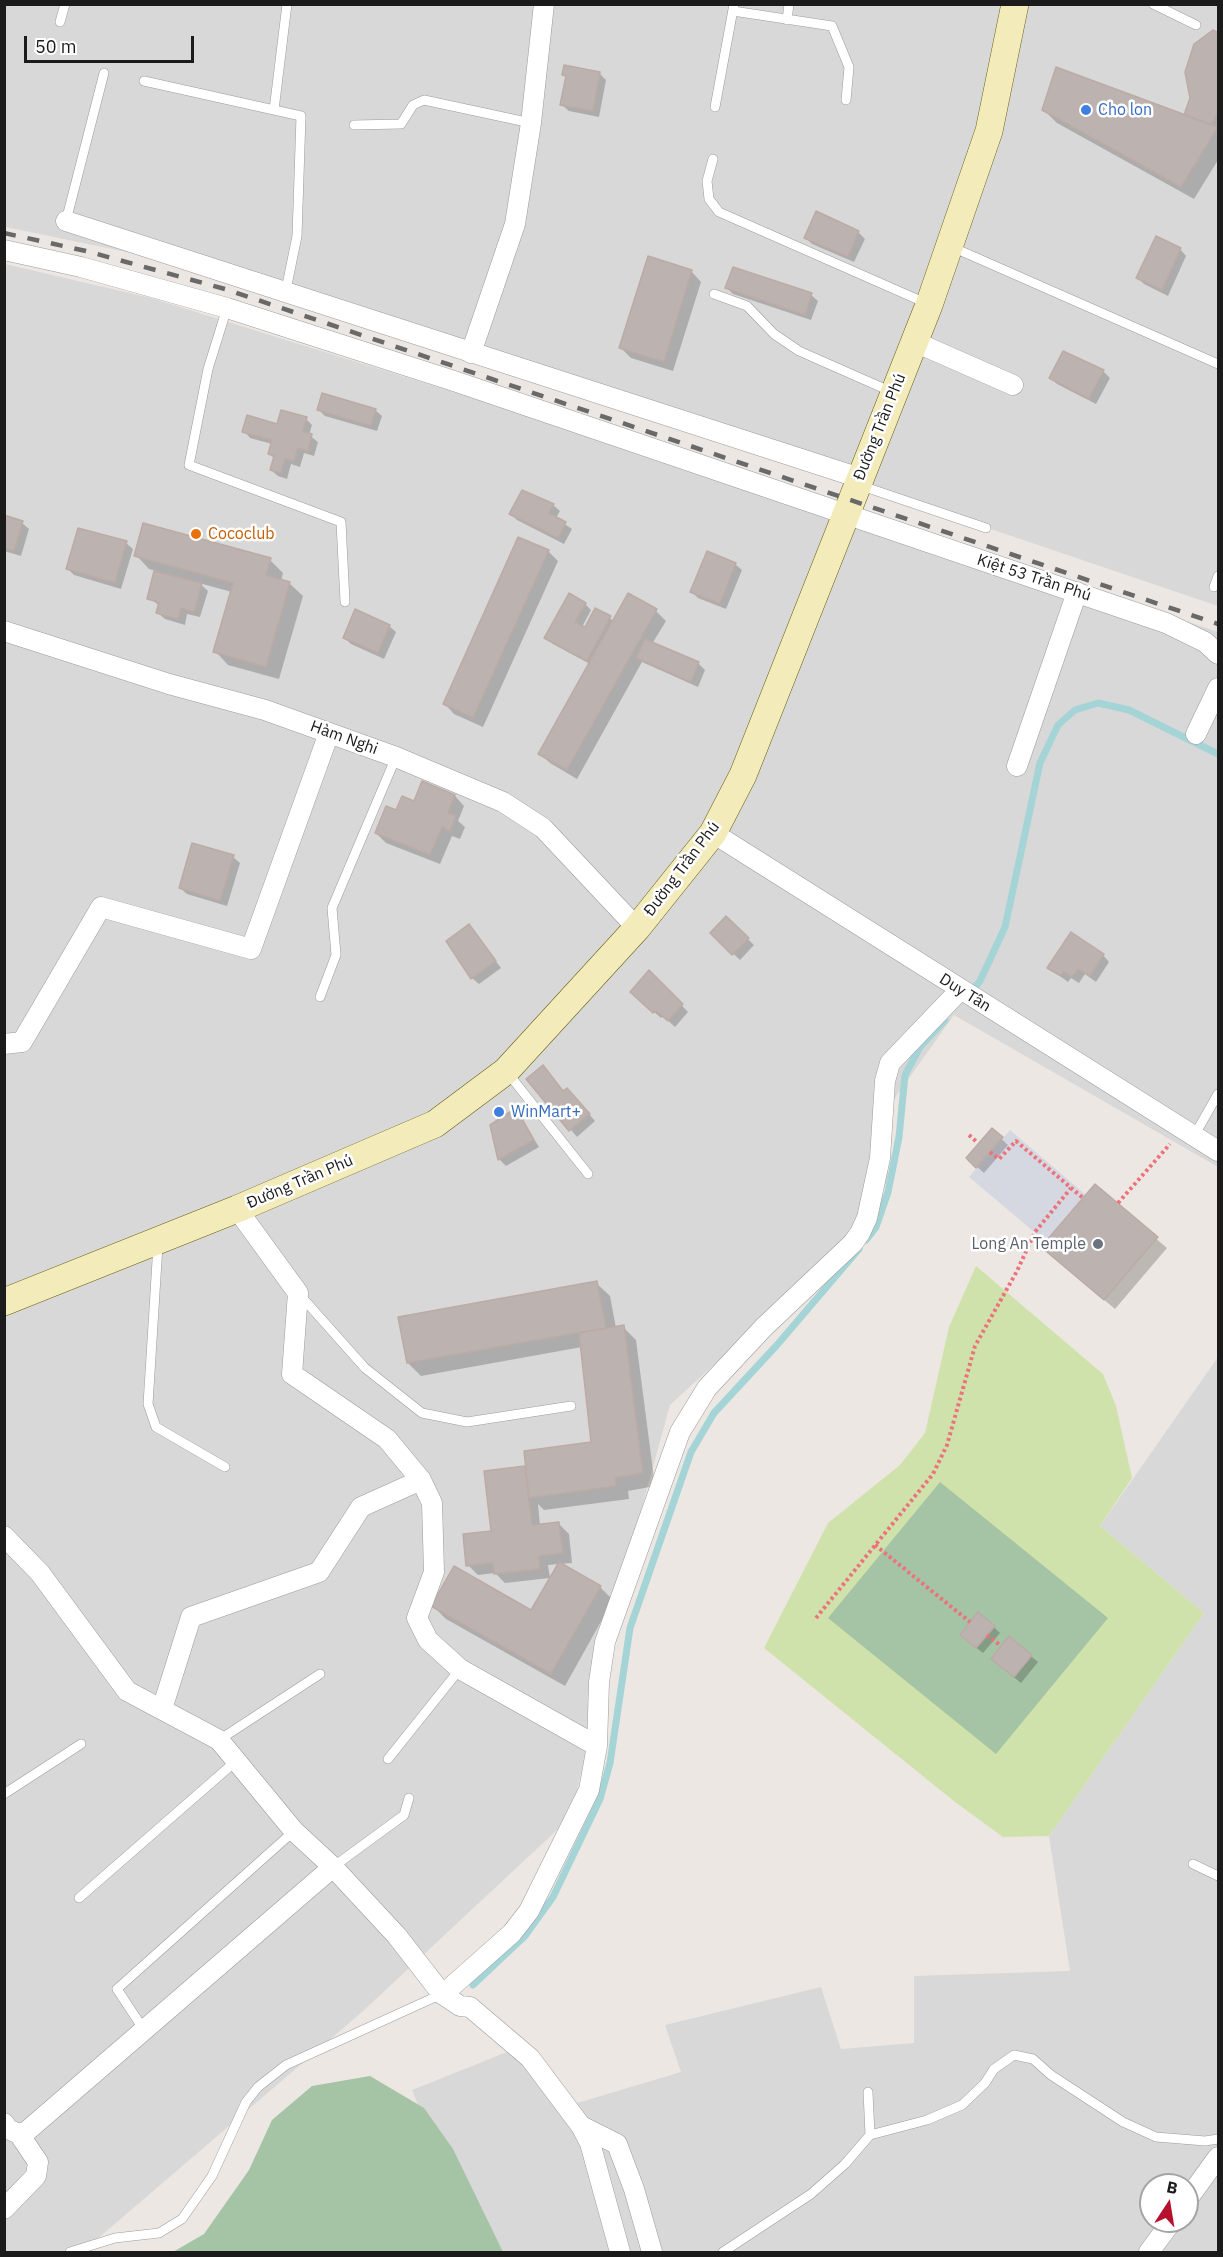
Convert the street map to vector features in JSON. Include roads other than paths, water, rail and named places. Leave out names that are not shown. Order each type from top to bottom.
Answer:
[{"type":"street","points":[[471,353],[515,224],[531,123],[544,4]]},
{"type":"street","name":"Đường Trần Phú","points":[[4,1302],[237,1209],[435,1124],[476,1096],[506,1071],[637,928],[713,833],[743,775],[929,304],[989,131],[1015,4]]},
{"type":"street","points":[[66,221],[286,290],[859,481]]},
{"type":"street","name":"Kiệt 53 Trần Phú","points":[[4,250],[81,267],[227,308],[454,381],[844,516],[1166,623],[1205,642],[1218,654]]},
{"type":"street","points":[[915,342],[1013,385]]},
{"type":"street","points":[[1017,766],[1077,592]]},
{"type":"street","name":"Hàm Nghi","points":[[4,631],[169,684],[265,710],[396,757],[503,802],[543,828],[637,928]]},
{"type":"street","points":[[1196,734],[1218,688]]},
{"type":"street","points":[[4,1044],[22,1042],[101,907],[251,949],[329,733]]},
{"type":"street","name":"Duy Tân","points":[[713,833],[1218,1151]]},
{"type":"street","points":[[447,1995],[512,1933],[529,1911],[589,1790],[597,1746],[600,1682],[605,1642],[681,1432],[707,1388],[764,1327],[853,1243],[860,1233],[867,1218],[880,1158],[885,1081],[890,1063],[966,994]]},
{"type":"street","points":[[237,1209],[298,1293],[292,1374],[387,1438],[421,1480],[432,1503],[434,1572],[417,1618],[428,1641],[460,1669],[597,1746]]},
{"type":"street","points":[[162,1709],[192,1617],[319,1572],[361,1507],[421,1480]]},
{"type":"street","points":[[4,1536],[40,1573],[127,1691],[219,1740],[294,1831],[333,1867],[398,1936],[447,1995],[461,2007],[470,2007],[530,2058],[581,2126],[590,2143],[620,2253]]},
{"type":"street","points":[[12,2129],[27,2132],[333,1867]]},
{"type":"street","points":[[581,2126],[616,2144],[634,2189],[652,2253]]},
{"type":"street","points":[[4,2209],[36,2175],[38,2162],[12,2129]]},
{"type":"street","points":[[1199,2183],[1218,2157]]},
{"type":"street","points":[[1149,2253],[1163,2233]]},
{"type":"lane","points":[[60,22],[65,4]]},
{"type":"lane","points":[[274,110],[287,4]]},
{"type":"lane","points":[[787,20],[789,4]]},
{"type":"lane","points":[[1153,4],[1196,25]]},
{"type":"lane","points":[[715,107],[734,8],[832,27],[849,67],[846,100]]},
{"type":"lane","points":[[66,221],[104,73]]},
{"type":"lane","points":[[144,81],[301,116],[297,236],[286,290]]},
{"type":"lane","points":[[354,125],[401,124],[413,105],[424,100],[531,123]]},
{"type":"lane","points":[[713,159],[707,181],[709,199],[719,212],[929,304]]},
{"type":"lane","points":[[950,246],[1218,364]]},
{"type":"lane","points":[[714,294],[732,298],[747,306],[774,334],[799,351],[894,393]]},
{"type":"lane","points":[[227,308],[208,369],[189,465],[341,522],[345,602]]},
{"type":"lane","points":[[859,481],[986,528]]},
{"type":"lane","points":[[1214,587],[1218,576]]},
{"type":"lane","points":[[320,997],[336,955],[332,908],[396,757]]},
{"type":"lane","points":[[506,1071],[588,1174]]},
{"type":"lane","points":[[1188,1133],[1218,1094]]},
{"type":"lane","points":[[158,1240],[148,1404],[156,1426],[225,1467]]},
{"type":"lane","points":[[298,1293],[365,1368],[422,1413],[467,1422],[571,1406]]},
{"type":"lane","points":[[388,1759],[460,1669]]},
{"type":"lane","points":[[219,1740],[320,1674]]},
{"type":"lane","points":[[4,1794],[81,1744]]},
{"type":"lane","points":[[79,1898],[236,1761]]},
{"type":"lane","points":[[333,1867],[404,1815],[409,1798]]},
{"type":"lane","points":[[144,2030],[117,1989],[294,1831]]},
{"type":"lane","points":[[1193,1864],[1218,1875]]},
{"type":"lane","points":[[70,2253],[115,2238],[159,2233],[182,2219],[212,2176],[246,2102],[258,2087],[286,2065],[447,1995]]},
{"type":"lane","points":[[723,2253],[811,2194],[845,2164],[870,2135],[927,2120],[962,2105],[985,2083],[994,2069],[1014,2055],[1034,2059],[1051,2075],[1123,2122],[1156,2137],[1205,2141],[1218,2139]]},
{"type":"lane","points":[[868,2091],[870,2135]]},
{"type":"waterway","points":[[971,992],[980,981],[1005,927],[1040,763],[1058,725],[1075,710],[1098,703],[1129,710],[1218,754]]},
{"type":"waterway","points":[[866,1240],[876,1227],[888,1192],[899,1137],[905,1075],[920,1047],[945,1020]]},
{"type":"waterway","points":[[473,1985],[525,1936],[553,1897],[600,1799],[610,1763],[630,1628],[691,1452],[714,1413],[777,1345],[859,1249]]},
{"type":"railway","points":[[4,233],[86,251],[225,289],[1218,624]]},
{"type":"place","name":"Cho lon","points":[[1086,110]]},
{"type":"place","name":"Cococlub","points":[[196,534]]},
{"type":"place","name":"WinMart+","points":[[499,1112]]},
{"type":"place","name":"Long An Temple","points":[[1098,1244]]}]
